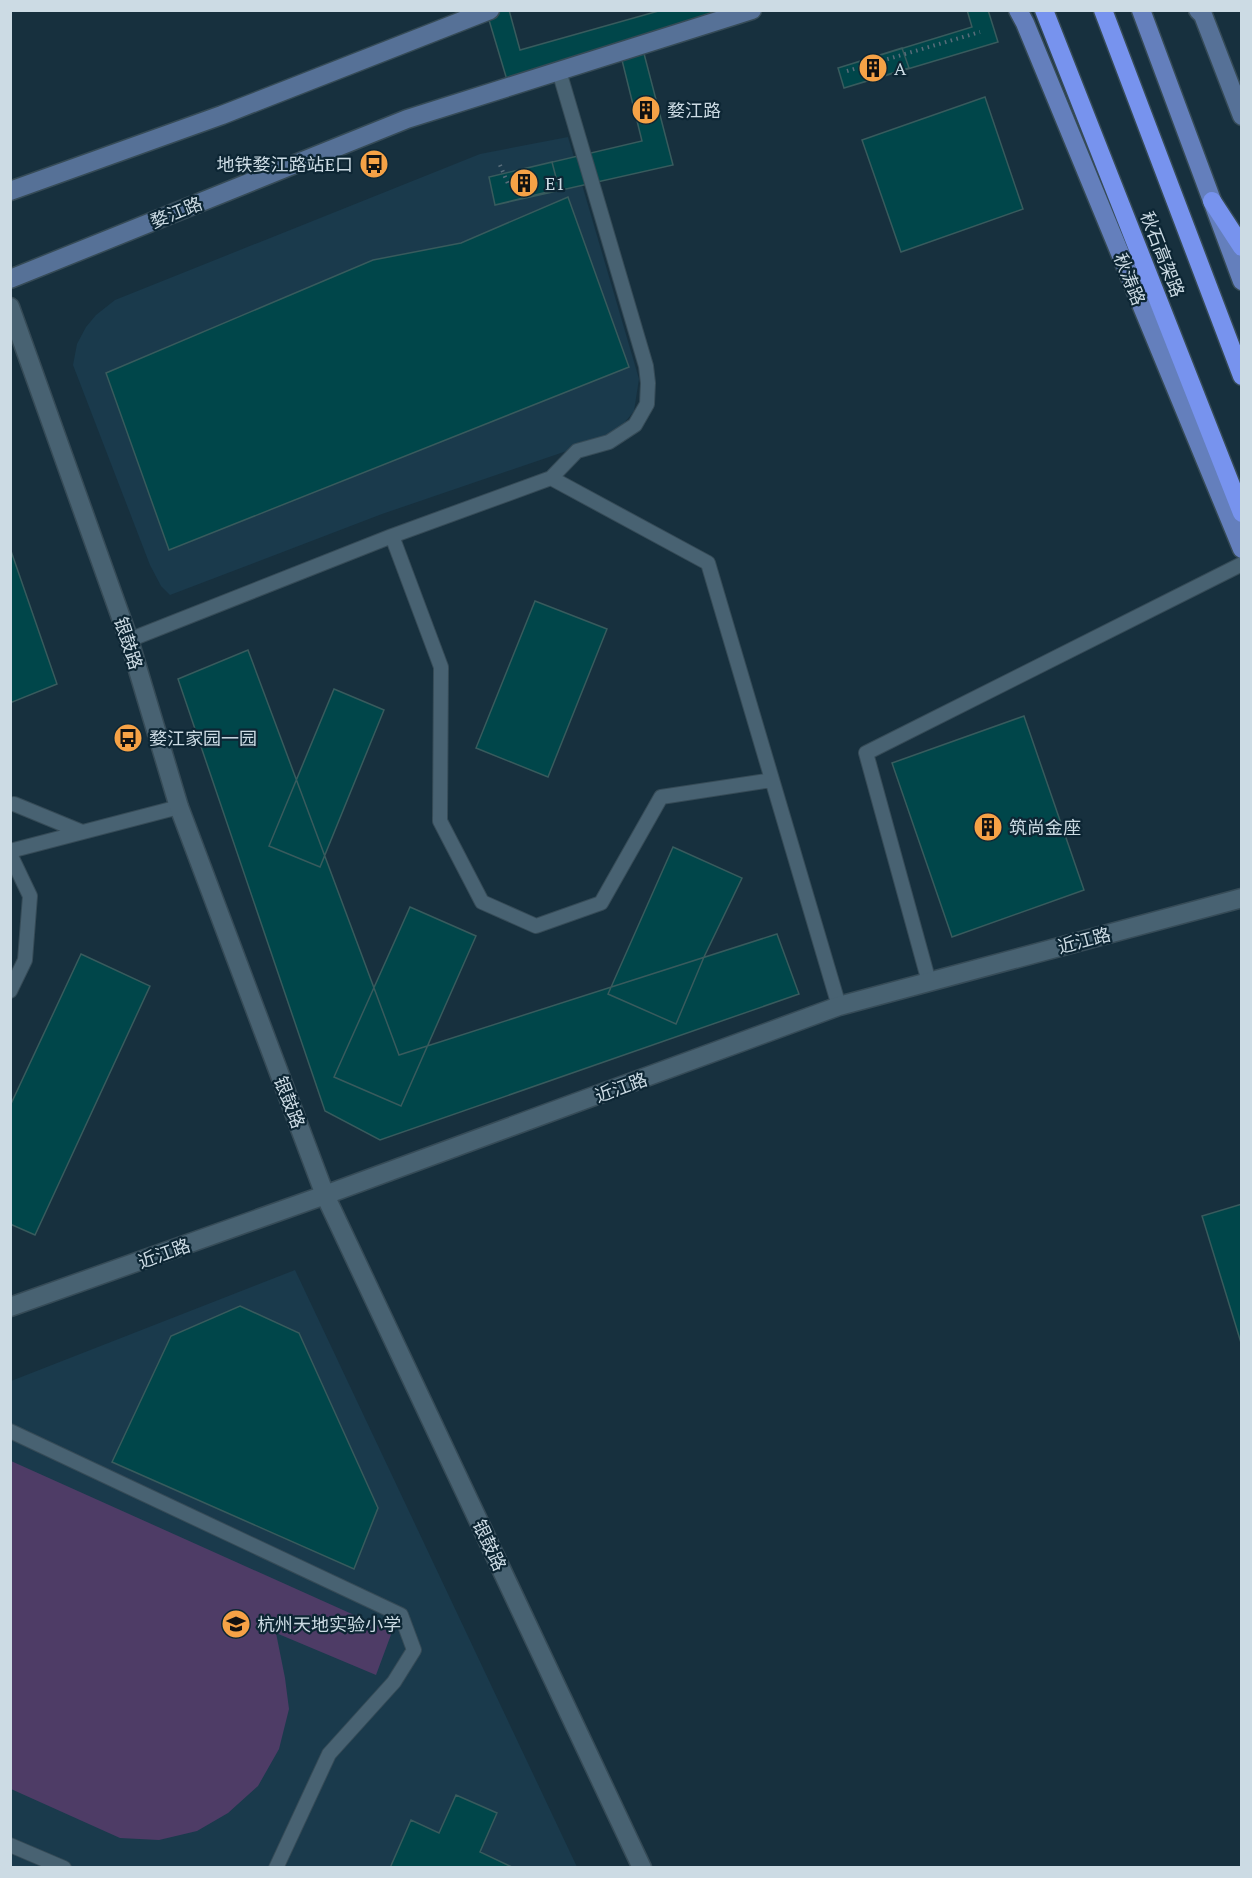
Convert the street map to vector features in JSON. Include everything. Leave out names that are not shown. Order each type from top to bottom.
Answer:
[{"type":"highway","name":"秋石高架路","points":[[1044,10],[1242,513]]},
{"type":"highway","name":"秋石高架路","points":[[1103,10],[1242,376]]},
{"type":"highway","points":[[1212,201],[1242,247]]},
{"type":"main road","points":[[10,191],[222,114],[490,10]]},
{"type":"main road","name":"婺江路","points":[[10,279],[407,119],[752,10]]},
{"type":"main road","name":"秋涛路","points":[[1018,10],[1242,549]]},
{"type":"main road","points":[[1140,10],[1242,281]]},
{"type":"main road","points":[[1198,10],[1203,15],[1242,116]]},
{"type":"street","name":"银鼓路","points":[[10,307],[129,640],[179,807],[325,1195],[642,1868]]},
{"type":"street","name":"近江路","points":[[10,1307],[325,1195],[839,1006],[1242,898]]},
{"type":"lane","points":[[129,640],[392,536],[551,477],[577,451],[609,442],[635,425],[647,404],[646,366],[559,72]]},
{"type":"lane","points":[[551,477],[708,562],[839,1006]]},
{"type":"lane","points":[[392,536],[441,668],[440,821],[482,902],[536,926],[601,903],[661,797],[772,780]]},
{"type":"lane","points":[[929,982],[866,753],[1242,564]]},
{"type":"lane","points":[[14,804],[82,832]]},
{"type":"lane","points":[[10,991],[25,960],[30,896],[10,852],[179,807]]},
{"type":"lane","points":[[10,1431],[401,1615],[414,1650],[394,1682],[329,1754],[276,1868]]},
{"type":"lane","points":[[10,1845],[64,1868]]},
{"type":"path","points":[[847,71],[980,32]]},
{"type":"path","points":[[500,165],[509,186]]},
{"type":"shaded area","points":[[568,137],[639,379],[634,411],[621,427],[596,441],[382,514],[170,595],[161,586],[150,565],[73,365],[77,344],[96,315],[115,300],[480,154]]},
{"type":"shaded area","name":"杭州天地实验小学","points":[[295,1270],[577,1867],[11,1868],[11,1381]]},
{"type":"shaded area","points":[[11,1461],[392,1632],[376,1675],[276,1633],[289,1709],[279,1749],[258,1786],[228,1813],[197,1831],[159,1840],[120,1838],[11,1789]]},
{"type":"building","name":"婺江路","points":[[486,10],[509,10],[520,50],[662,10],[755,10],[641,42],[673,165],[495,205],[489,177],[642,141],[619,48],[507,80]]},
{"type":"building","points":[[967,10],[988,10],[998,42],[844,88],[838,68],[972,27]]},
{"type":"building","name":"A","points":[[902,48],[909,68],[844,88],[838,68]]},
{"type":"building","points":[[985,97],[1023,209],[901,252],[862,140]]},
{"type":"building","name":"E1","points":[[552,162],[559,189],[495,205],[489,177]]},
{"type":"building","points":[[568,197],[629,367],[169,550],[106,373],[373,260],[461,243]]},
{"type":"building","points":[[10,548],[57,684],[10,703]]},
{"type":"building","points":[[535,601],[607,629],[548,777],[476,748]]},
{"type":"building","points":[[248,650],[399,1055],[777,934],[799,994],[380,1140],[325,1111],[178,679]]},
{"type":"building","points":[[334,689],[384,710],[320,867],[269,846]]},
{"type":"building","name":"筑尚金座","points":[[1024,716],[1084,890],[952,937],[892,763]]},
{"type":"building","points":[[673,847],[742,878],[704,957],[676,1024],[608,994]]},
{"type":"building","points":[[410,907],[476,936],[401,1106],[334,1077]]},
{"type":"building","points":[[81,954],[150,986],[35,1235],[10,1224],[10,1106]]},
{"type":"building","points":[[1242,1204],[1242,1346],[1202,1216]]},
{"type":"building","points":[[240,1306],[299,1333],[378,1508],[354,1569],[112,1462],[171,1336]]},
{"type":"building","points":[[456,1795],[497,1813],[480,1852],[514,1868],[390,1868],[411,1820],[439,1833]]},
{"type":"place","name":"A","points":[[873,68]]},
{"type":"place","name":"婺江路","points":[[646,110]]},
{"type":"place","name":"地铁婺江路站E口","points":[[374,164]]},
{"type":"place","name":"E1","points":[[524,183]]},
{"type":"place","name":"婺江家园一园","points":[[128,738]]},
{"type":"place","name":"筑尚金座","points":[[988,827]]},
{"type":"place","name":"杭州天地实验小学","points":[[236,1624]]}]
